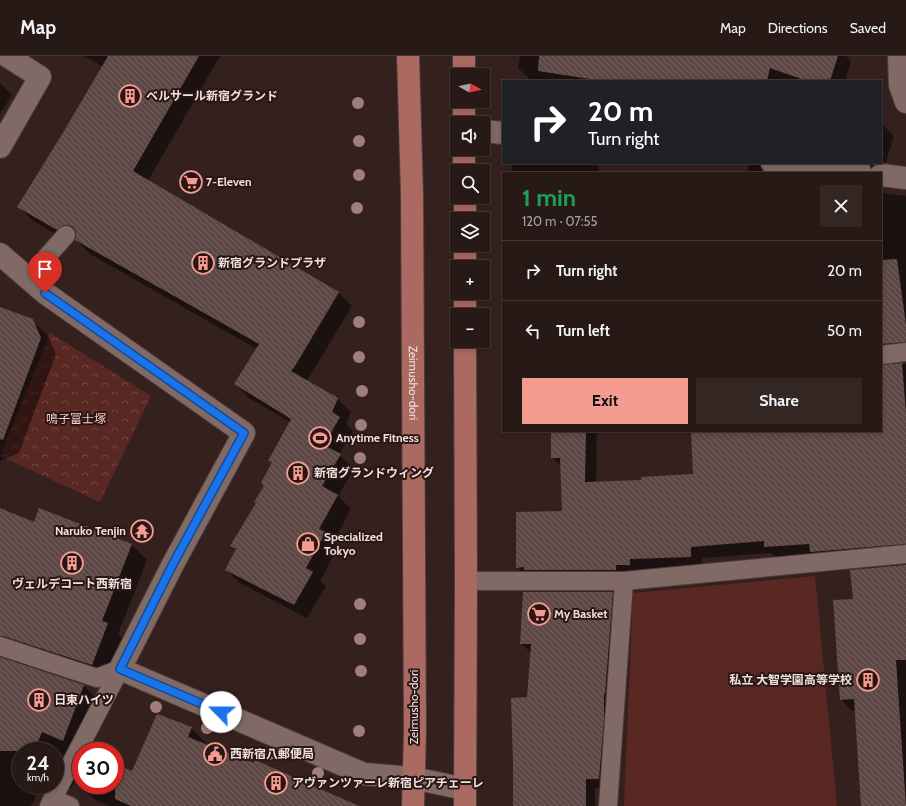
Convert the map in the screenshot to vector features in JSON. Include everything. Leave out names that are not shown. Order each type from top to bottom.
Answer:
[{"type":"main road","name":"Zeimusho-dori","points":[[408,56],[412,194],[415,731],[413,806]]},
{"type":"main road","points":[[464,56],[464,68]]},
{"type":"main road","points":[[465,348],[465,798]]},
{"type":"street","points":[[0,147],[40,77],[7,56]]},
{"type":"street","points":[[899,56],[900,85],[906,102]]},
{"type":"street","points":[[490,132],[502,133]]},
{"type":"street","points":[[781,164],[852,172]]},
{"type":"street","points":[[882,175],[906,178]]},
{"type":"street","points":[[0,254],[45,293],[244,433],[173,564],[120,669],[364,774],[413,778],[465,798]]},
{"type":"lane","points":[[28,278],[66,235]]},
{"type":"lane","points":[[882,355],[906,352]]},
{"type":"lane","points":[[466,581],[624,581],[906,554]]},
{"type":"lane","points":[[608,806],[624,581]]},
{"type":"lane","points":[[0,646],[97,678],[120,669]]},
{"type":"lane","points":[[70,806],[51,802],[120,669]]},
{"type":"green space","name":"鳴子富士塚","points":[[50,333],[151,396],[100,502],[0,456]]},
{"type":"green space","points":[[815,576],[837,806],[624,806],[633,593]]},
{"type":"building","points":[[108,56],[199,56],[133,171],[339,292],[291,371],[338,398],[332,412],[340,417],[324,445],[341,454],[322,486],[338,495],[319,529],[326,532],[306,568],[313,572],[294,605],[225,570],[236,549],[230,546],[256,503],[254,502],[264,486],[261,483],[272,462],[268,461],[291,419],[234,384],[259,344],[75,240],[76,232],[73,227],[63,225],[57,230],[17,207]]},
{"type":"building","points":[[539,56],[838,56],[830,80],[804,80],[770,68],[767,80],[596,80],[538,71]]},
{"type":"building","points":[[897,259],[906,325],[906,342],[882,344],[882,260]]},
{"type":"building","points":[[0,307],[33,319],[41,338],[3,440],[0,439]]},
{"type":"building","points":[[902,363],[906,413],[906,544],[810,552],[809,544],[764,547],[764,541],[691,547],[691,557],[630,559],[630,565],[616,565],[616,570],[524,570],[524,567],[516,568],[516,512],[562,511],[560,458],[551,458],[551,432],[586,432],[585,482],[641,480],[641,477],[693,474],[691,432],[882,432],[882,365]]},
{"type":"building","points":[[0,508],[34,522],[39,508],[132,544],[102,621],[108,623],[92,665],[0,636]]},
{"type":"building","name":"私立 大智学園高等学校","points":[[906,565],[906,660],[896,660],[906,806],[861,806],[854,699],[840,700],[833,600],[853,599],[850,570]]},
{"type":"building","points":[[523,592],[613,592],[604,694],[604,721],[599,779],[586,779],[586,806],[513,806],[511,698],[527,697],[531,644],[520,644]]},
{"type":"building","name":"日東ハイツ","points":[[0,657],[84,685],[63,741],[42,732],[38,742],[12,742],[12,751],[0,751]]},
{"type":"building","points":[[157,714],[192,727],[188,737],[254,763],[255,760],[359,806],[131,806],[115,799],[115,794],[124,794],[124,768],[132,771]]},
{"type":"place","name":"ベルサール新宿グランド","points":[[130,96]]},
{"type":"place","name":"7-Eleven","points":[[191,182]]},
{"type":"place","name":"新宿グランドプラザ","points":[[203,263]]},
{"type":"place","name":"Anytime Fitness","points":[[320,438]]},
{"type":"place","name":"新宿グランドウィング","points":[[298,473]]},
{"type":"place","name":"Naruko Tenjin","points":[[142,531]]},
{"type":"place","name":"Specialized Tokyo","points":[[308,544]]},
{"type":"place","name":"ヴェルデコート西新宿","points":[[72,563]]},
{"type":"place","name":"My Basket","points":[[539,614]]},
{"type":"place","name":"私立 大智学園高等学校","points":[[868,680]]},
{"type":"place","name":"日東ハイツ","points":[[39,700]]},
{"type":"place","name":"西新宿八郵便局","points":[[215,754]]},
{"type":"place","name":"アヴァンツァーレ新宿ピアチェーレ","points":[[276,783]]},
{"type":"route","points":[[45,293],[244,433],[173,564],[120,669],[221,712]]}]
